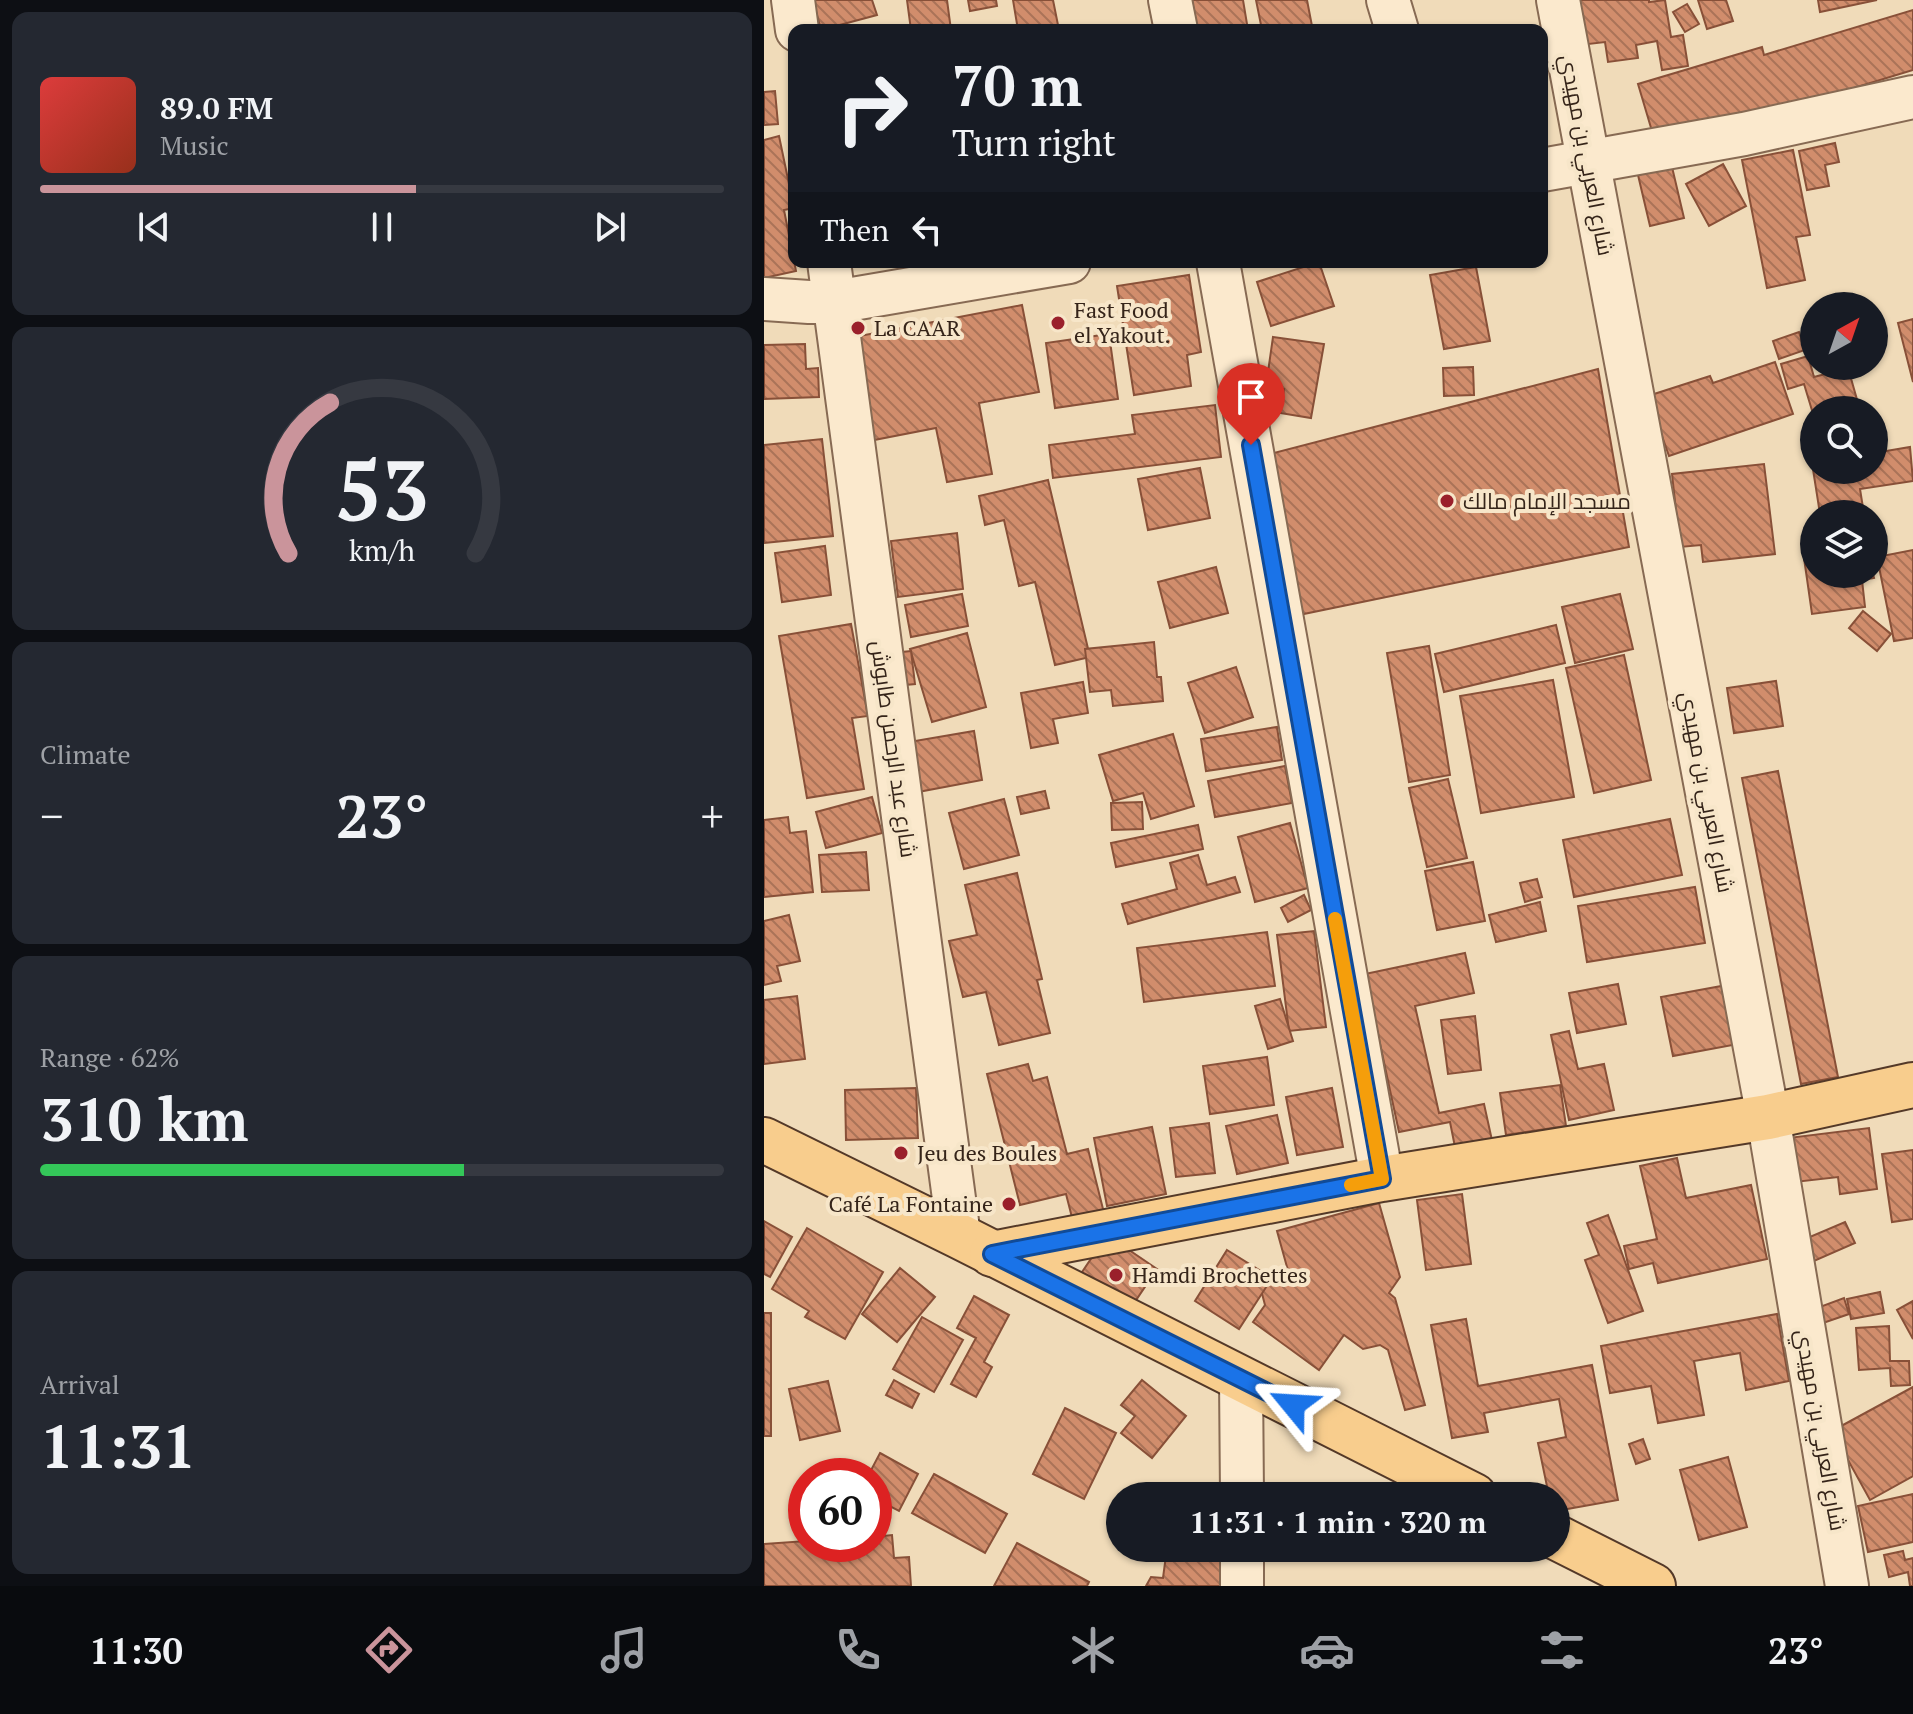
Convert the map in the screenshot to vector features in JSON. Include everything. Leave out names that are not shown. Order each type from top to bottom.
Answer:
[{"type":"main road","points":[[975,1245],[1768,1117],[1913,1085]]},
{"type":"main road","points":[[764,1140],[1446,1482]]},
{"type":"main road","points":[[1570,1545],[1635,1582]]},
{"type":"street","points":[[793,0],[796,24]]},
{"type":"street","points":[[1170,0],[1175,24]]},
{"type":"street","points":[[1388,0],[1395,24]]},
{"type":"street","name":"شارع العربي بن مهيدي","points":[[1558,0],[1768,1117],[1847,1586]]},
{"type":"street","points":[[1548,169],[1744,134],[1913,97]]},
{"type":"street","points":[[764,299],[809,302],[832,282],[998,268]]},
{"type":"street","points":[[1219,268],[1382,1179]]},
{"type":"street","name":"شارع عبد الرحمن طابوش","points":[[832,282],[975,1245]]},
{"type":"street","points":[[1241,1379],[1242,1482]]},
{"type":"street","points":[[1242,1562],[1242,1586]]},
{"type":"building","points":[[813,0],[872,0],[877,15],[843,24],[819,24]]},
{"type":"building","points":[[907,0],[947,0],[950,24],[910,24]]},
{"type":"building","points":[[968,0],[996,0],[997,6],[970,11]]},
{"type":"building","points":[[1013,0],[1053,0],[1058,24],[1017,24]]},
{"type":"building","points":[[1192,0],[1243,0],[1247,24],[1196,24]]},
{"type":"building","points":[[1256,0],[1307,0],[1312,24],[1261,24]]},
{"type":"building","points":[[1573,0],[1665,0],[1671,37],[1683,35],[1688,66],[1662,70],[1657,41],[1636,45],[1638,58],[1608,62],[1605,42],[1580,45]]},
{"type":"building","points":[[1698,0],[1726,0],[1733,21],[1707,29]]},
{"type":"building","points":[[1818,0],[1877,0],[1820,12]]},
{"type":"building","points":[[1687,4],[1699,24],[1685,32],[1673,12]]},
{"type":"building","points":[[1913,10],[1913,70],[1657,148],[1638,84],[1762,47],[1764,55]]},
{"type":"building","points":[[775,91],[778,124],[764,125],[764,92]]},
{"type":"building","points":[[779,136],[788,179],[788,209],[784,210],[788,230],[788,268],[795,268],[796,271],[764,278],[764,140]]},
{"type":"building","points":[[1835,143],[1839,162],[1825,165],[1829,186],[1807,190],[1799,151]]},
{"type":"building","points":[[1793,150],[1810,235],[1796,237],[1805,280],[1767,288],[1742,160]]},
{"type":"building","points":[[1723,164],[1746,206],[1709,226],[1686,184]]},
{"type":"building","points":[[1672,167],[1684,218],[1650,226],[1638,175]]},
{"type":"building","points":[[1300,268],[1321,268],[1334,306],[1271,326],[1257,282]]},
{"type":"building","points":[[1476,268],[1490,341],[1444,349],[1430,275]]},
{"type":"building","points":[[1189,275],[1201,352],[1187,355],[1191,386],[1134,395],[1117,286]]},
{"type":"building","points":[[1022,305],[1039,392],[979,403],[992,474],[947,482],[936,428],[869,441],[849,338]]},
{"type":"building","points":[[1913,319],[1913,382],[1898,323]]},
{"type":"building","points":[[1799,332],[1800,352],[1779,359],[1773,341]]},
{"type":"building","points":[[1109,334],[1118,399],[1055,408],[1046,343]]},
{"type":"building","points":[[1273,337],[1324,344],[1311,418],[1280,413],[1284,389],[1266,386]]},
{"type":"building","points":[[805,344],[806,369],[818,368],[819,397],[764,399],[764,345]]},
{"type":"building","points":[[1800,358],[1800,380],[1851,380],[1856,396],[1808,396],[1804,384],[1788,389],[1781,364]]},
{"type":"building","points":[[1775,362],[1793,414],[1669,456],[1648,396],[1710,376],[1713,383]]},
{"type":"building","points":[[1473,367],[1474,395],[1444,396],[1443,368]]},
{"type":"building","name":"مسجد الإمام مالك","points":[[1598,369],[1629,547],[1294,616],[1266,455]]},
{"type":"building","points":[[1215,405],[1221,457],[1053,478],[1049,445],[1135,434],[1132,415]]},
{"type":"building","points":[[822,439],[833,536],[764,543],[764,445]]},
{"type":"building","points":[[1910,447],[1913,481],[1860,489],[1862,500],[1818,500],[1815,484],[1888,484],[1888,451]]},
{"type":"building","points":[[1764,464],[1775,554],[1703,562],[1701,545],[1680,547],[1672,474]]},
{"type":"building","points":[[1200,468],[1210,518],[1148,530],[1138,479]]},
{"type":"building","points":[[1048,480],[1090,657],[1055,665],[1035,582],[1019,586],[1004,520],[985,525],[979,496]]},
{"type":"building","points":[[957,533],[963,589],[898,597],[891,541]]},
{"type":"building","points":[[825,546],[831,595],[782,602],[775,553]]},
{"type":"building","points":[[1913,550],[1913,638],[1894,641],[1883,588],[1888,588],[1888,555]]},
{"type":"building","points":[[1216,567],[1228,613],[1170,628],[1158,582]]},
{"type":"building","points":[[1808,588],[1863,588],[1865,607],[1812,614]]},
{"type":"building","points":[[962,594],[968,626],[911,637],[905,605]]},
{"type":"building","points":[[1620,594],[1633,649],[1575,663],[1562,607]]},
{"type":"building","points":[[1863,611],[1891,634],[1877,651],[1849,628]]},
{"type":"building","points":[[851,624],[868,716],[852,718],[864,789],[807,798],[779,636]]},
{"type":"building","points":[[1556,625],[1565,663],[1444,692],[1435,654]]},
{"type":"building","points":[[967,633],[986,707],[932,722],[910,649]]},
{"type":"building","points":[[1154,642],[1163,701],[1113,706],[1111,690],[1090,692],[1085,649]]},
{"type":"building","points":[[1429,646],[1450,775],[1409,782],[1387,653]]},
{"type":"building","points":[[911,651],[915,684],[906,685],[902,652]]},
{"type":"building","points":[[1624,655],[1651,780],[1594,793],[1566,668]]},
{"type":"building","points":[[1236,667],[1253,717],[1205,733],[1188,683]]},
{"type":"building","points":[[1553,680],[1574,797],[1481,813],[1460,696]]},
{"type":"building","points":[[1776,681],[1783,726],[1734,733],[1727,688]]},
{"type":"building","points":[[1083,682],[1088,713],[1053,719],[1058,743],[1031,748],[1021,693]]},
{"type":"building","points":[[1277,727],[1282,760],[1206,771],[1201,739]]},
{"type":"building","points":[[974,731],[982,780],[918,792],[909,742]]},
{"type":"building","points":[[1173,734],[1194,806],[1151,819],[1143,793],[1113,801],[1099,755]]},
{"type":"building","points":[[1285,766],[1292,803],[1215,817],[1208,781]]},
{"type":"building","points":[[1778,771],[1838,1077],[1801,1084],[1742,778]]},
{"type":"building","points":[[1448,779],[1467,858],[1427,867],[1409,788]]},
{"type":"building","points":[[1045,791],[1049,808],[1021,814],[1017,797]]},
{"type":"building","points":[[872,797],[882,833],[826,848],[816,812]]},
{"type":"building","points":[[1004,799],[1019,855],[964,869],[949,813]]},
{"type":"building","points":[[1142,802],[1143,829],[1112,830],[1111,803]]},
{"type":"building","points":[[788,817],[790,833],[806,831],[813,892],[764,897],[764,820]]},
{"type":"building","points":[[1670,819],[1682,875],[1574,897],[1563,840]]},
{"type":"building","points":[[1290,823],[1308,888],[1255,902],[1238,837]]},
{"type":"building","points":[[1198,825],[1203,849],[1116,867],[1111,843]]},
{"type":"building","points":[[866,852],[869,890],[822,892],[819,855]]},
{"type":"building","points":[[1198,855],[1207,885],[1235,877],[1240,892],[1128,924],[1122,904],[1177,889],[1170,863]]},
{"type":"building","points":[[1473,862],[1485,921],[1437,930],[1425,871]]},
{"type":"building","points":[[1017,873],[1042,979],[1037,980],[1050,1033],[999,1045],[986,992],[963,997],[949,941],[977,935],[965,885]]},
{"type":"building","points":[[1537,879],[1542,897],[1525,902],[1520,883]]},
{"type":"building","points":[[1695,887],[1705,943],[1587,962],[1578,906]]},
{"type":"building","points":[[1304,895],[1311,910],[1288,922],[1281,908]]},
{"type":"building","points":[[1540,902],[1546,931],[1496,942],[1489,915]]},
{"type":"building","points":[[789,915],[800,961],[777,966],[781,981],[764,985],[764,921]]},
{"type":"building","points":[[1314,931],[1326,1027],[1289,1031],[1277,935]]},
{"type":"building","points":[[1267,932],[1275,986],[1144,1002],[1137,948]]},
{"type":"building","points":[[1465,953],[1474,993],[1415,1006],[1439,1113],[1484,1104],[1495,1154],[1458,1162],[1450,1122],[1399,1132],[1365,974]]},
{"type":"building","points":[[1618,984],[1626,1024],[1577,1033],[1569,993]]},
{"type":"building","points":[[1727,985],[1738,1044],[1673,1056],[1661,997]]},
{"type":"building","points":[[797,996],[805,1059],[764,1064],[764,1000]]},
{"type":"building","points":[[1280,999],[1293,1041],[1268,1049],[1255,1006]]},
{"type":"building","points":[[1475,1016],[1481,1070],[1448,1074],[1441,1020]]},
{"type":"building","points":[[1569,1031],[1578,1069],[1604,1064],[1614,1110],[1569,1120],[1551,1035]]},
{"type":"building","points":[[1267,1057],[1274,1105],[1210,1114],[1203,1066]]},
{"type":"building","points":[[1028,1064],[1033,1081],[1047,1077],[1067,1154],[1088,1149],[1109,1233],[1078,1241],[1066,1194],[1020,1205],[987,1074]]},
{"type":"building","points":[[1560,1085],[1566,1126],[1506,1135],[1500,1093]]},
{"type":"building","points":[[916,1088],[918,1138],[846,1140],[845,1090]]},
{"type":"building","points":[[1332,1088],[1343,1147],[1297,1155],[1286,1097]]},
{"type":"building","points":[[1277,1115],[1288,1163],[1237,1174],[1226,1126]]},
{"type":"building","points":[[1209,1123],[1215,1173],[1176,1177],[1170,1128]]},
{"type":"building","points":[[1152,1127],[1166,1194],[1107,1206],[1094,1138]]},
{"type":"building","points":[[1869,1128],[1877,1189],[1840,1194],[1838,1177],[1795,1182],[1788,1138]]},
{"type":"building","points":[[1913,1150],[1913,1219],[1892,1222],[1882,1154]]},
{"type":"building","points":[[1677,1158],[1686,1198],[1751,1185],[1767,1259],[1658,1283],[1653,1263],[1629,1269],[1624,1246],[1657,1239],[1640,1166]]},
{"type":"building","points":[[1462,1194],[1471,1264],[1426,1270],[1417,1200]]},
{"type":"building","points":[[1379,1203],[1400,1277],[1389,1293],[1395,1298],[1425,1405],[1405,1410],[1388,1350],[1380,1345],[1363,1349],[1344,1335],[1319,1370],[1253,1322],[1265,1305],[1260,1286],[1276,1282],[1287,1267],[1277,1231]]},
{"type":"building","points":[[1608,1215],[1643,1311],[1608,1323],[1585,1260],[1599,1255],[1587,1223]]},
{"type":"building","points":[[764,1221],[792,1237],[770,1277],[764,1274]]},
{"type":"building","points":[[1845,1222],[1855,1243],[1814,1261],[1805,1239]]},
{"type":"building","points":[[807,1228],[883,1272],[845,1339],[805,1317],[809,1311],[772,1289]]},
{"type":"building","name":"Hamdi Brochettes","points":[[1107,1235],[1157,1269],[1126,1315],[1076,1281]]},
{"type":"building","points":[[1227,1250],[1272,1278],[1239,1329],[1195,1301]]},
{"type":"building","points":[[900,1268],[935,1297],[897,1342],[862,1314]]},
{"type":"building","points":[[1880,1292],[1884,1313],[1851,1319],[1847,1299]]},
{"type":"building","points":[[974,1296],[1009,1315],[984,1362],[992,1367],[976,1397],[951,1384],[976,1338],[957,1328]]},
{"type":"building","points":[[1844,1298],[1849,1314],[1823,1323],[1817,1308]]},
{"type":"building","points":[[1913,1301],[1913,1339],[1897,1310]]},
{"type":"building","points":[[764,1313],[771,1313],[771,1436],[764,1436]]},
{"type":"building","points":[[1777,1314],[1789,1381],[1746,1390],[1740,1353],[1694,1361],[1704,1415],[1658,1423],[1651,1386],[1610,1393],[1601,1346]]},
{"type":"building","points":[[922,1317],[963,1340],[934,1392],[893,1369]]},
{"type":"building","points":[[1466,1319],[1478,1386],[1592,1365],[1618,1500],[1570,1509],[1570,1482],[1546,1482],[1538,1443],[1566,1437],[1559,1399],[1484,1413],[1488,1432],[1452,1438],[1431,1325]]},
{"type":"building","points":[[1889,1326],[1890,1361],[1909,1361],[1910,1385],[1891,1386],[1890,1368],[1859,1370],[1856,1328]]},
{"type":"building","points":[[894,1380],[919,1394],[912,1408],[886,1395]]},
{"type":"building","points":[[1142,1380],[1186,1416],[1152,1458],[1121,1433],[1135,1416],[1121,1405]]},
{"type":"building","points":[[828,1381],[840,1431],[800,1440],[789,1389]]},
{"type":"building","points":[[1913,1387],[1913,1476],[1870,1500],[1832,1431]]},
{"type":"building","points":[[1065,1408],[1116,1433],[1084,1499],[1033,1474]]},
{"type":"building","points":[[1643,1439],[1650,1459],[1636,1464],[1629,1444]]},
{"type":"building","points":[[1728,1457],[1747,1527],[1699,1540],[1680,1470]]},
{"type":"building","points":[[892,1460],[918,1474],[899,1511],[892,1507]]},
{"type":"building","points":[[934,1474],[1007,1514],[985,1553],[912,1513]]},
{"type":"building","points":[[1913,1494],[1913,1542],[1868,1552],[1858,1506]]},
{"type":"building","points":[[892,1535],[894,1558],[909,1557],[911,1586],[764,1586],[764,1544],[788,1542],[788,1562],[892,1562]]},
{"type":"building","points":[[1017,1543],[1089,1582],[1087,1586],[994,1586]]},
{"type":"building","points":[[1903,1551],[1905,1560],[1913,1558],[1913,1586],[1910,1586],[1908,1572],[1889,1577],[1884,1555]]},
{"type":"building","points":[[1165,1562],[1224,1562],[1221,1586],[1146,1586],[1151,1577],[1163,1578]]},
{"type":"slow traffic","points":[[1335,919],[1382,1179],[1351,1185]]},
{"type":"place","name":"Fast Food el Yakout.","points":[[1058,323]]},
{"type":"place","name":"La CAAR","points":[[858,328]]},
{"type":"place","name":"مسجد الإمام مالك","points":[[1447,501]]},
{"type":"place","name":"Jeu des Boules","points":[[901,1153]]},
{"type":"place","name":"Café La Fontaine","points":[[1009,1204]]},
{"type":"place","name":"Hamdi Brochettes","points":[[1116,1275]]},
{"type":"route","points":[[1251,445],[1382,1179],[992,1254],[1293,1405]]}]
